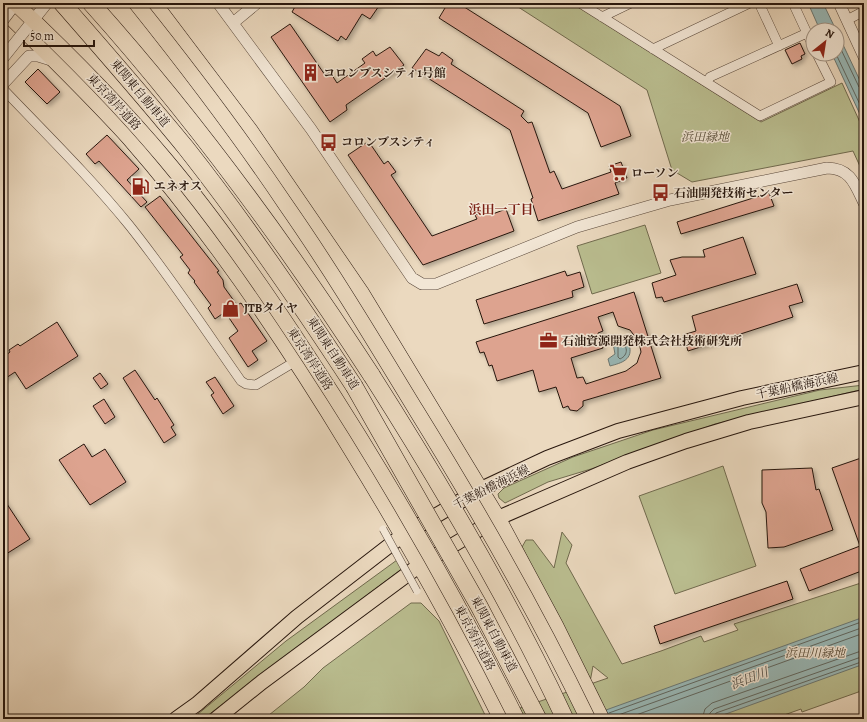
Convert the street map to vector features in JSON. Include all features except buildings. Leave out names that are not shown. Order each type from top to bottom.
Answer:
[{"type":"highway","name":"東京湾岸道路","points":[[16,3],[63,49],[137,126],[192,192],[274,302],[348,416],[406,513],[468,623],[517,719]]},
{"type":"highway","points":[[136,3],[246,147],[287,206],[389,364],[440,447],[495,543],[543,631],[588,719]]},
{"type":"highway","points":[[154,3],[250,130],[352,279],[498,518],[556,626],[602,719]]},
{"type":"highway","name":"東関東自動車道","points":[[93,5],[201,133],[309,281],[342,330],[421,454],[504,599],[565,719]]},
{"type":"highway","name":"東関東自動車道","points":[[67,8],[132,82],[233,210],[293,293],[354,386],[479,606],[538,719]]},
{"type":"highway","points":[[3,10],[55,61],[129,138],[217,248],[296,361],[403,535],[466,650],[501,718]]},
{"type":"main road","name":"千葉船橋海浜線","points":[[176,719],[203,698],[297,617],[403,535],[481,489],[547,458],[618,431],[742,398],[864,372]]},
{"type":"main road","name":"千葉船橋海浜線","points":[[216,719],[268,678],[420,565],[498,518],[627,462],[686,441],[749,422],[864,397]]},
{"type":"street","points":[[3,20],[16,3]]},
{"type":"street","points":[[3,58],[47,3]]},
{"type":"street","points":[[218,3],[311,129],[412,278],[422,284],[436,284],[577,227],[663,202],[827,168],[843,171],[851,177],[864,203]]},
{"type":"street","points":[[233,23],[257,3]]},
{"type":"street","points":[[580,3],[760,116],[831,82],[821,62]]},
{"type":"street","points":[[602,17],[631,3]]},
{"type":"street","points":[[653,49],[750,3]]},
{"type":"street","points":[[759,3],[779,46]]},
{"type":"street","points":[[793,3],[805,29]]},
{"type":"street","points":[[839,3],[864,57]]},
{"type":"street","points":[[847,20],[864,11]]},
{"type":"street","points":[[707,82],[710,77],[805,34]]},
{"type":"street","points":[[3,84],[29,56],[38,56],[55,61]]},
{"type":"street","points":[[3,89],[96,187],[128,224],[163,269],[241,381],[246,384],[256,385],[296,361]]},
{"type":"street","points":[[384,529],[417,591]]},
{"type":"green space","name":"浜田緑地","points":[[512,3],[572,3],[761,122],[842,83],[864,131],[864,175],[853,151],[692,182],[672,170],[647,90]]},
{"type":"green space","points":[[645,225],[661,273],[592,294],[577,246]]},
{"type":"green space","points":[[864,385],[864,389],[715,424],[591,469],[548,482],[505,503],[499,498],[498,494],[504,488],[573,457],[653,430],[820,390]]},
{"type":"green space","points":[[723,466],[756,566],[675,594],[639,496]]},
{"type":"green space","name":"浜田川緑地","points":[[562,532],[572,545],[566,563],[622,664],[701,636],[704,642],[738,630],[734,624],[864,582],[864,690],[802,712],[801,709],[773,719],[488,719],[608,678],[593,666],[590,682],[522,547],[526,540],[533,540],[554,568]]},
{"type":"green space","points":[[397,560],[403,568],[203,719],[192,719],[286,641]]},
{"type":"green space","points":[[411,603],[421,603],[439,621],[487,719],[264,719],[304,687],[323,668]]},
{"type":"water","points":[[808,3],[823,3],[832,22],[816,22]]},
{"type":"water","points":[[845,49],[864,89],[864,123],[836,62],[845,62]]},
{"type":"water","points":[[620,337],[629,344],[630,354],[626,360],[610,366],[608,359],[615,354],[612,338]]},
{"type":"water","name":"浜田川","points":[[864,617],[864,664],[712,719],[581,719]]},
{"type":"place","name":"コロンブスシティ1号館","points":[[310,73]]},
{"type":"place","name":"コロンブスシティ","points":[[328,142]]},
{"type":"place","name":"ローソン","points":[[618,173]]},
{"type":"place","name":"エネオス","points":[[141,186]]},
{"type":"place","name":"石油開発技術センター","points":[[661,193]]},
{"type":"place","name":"JTBタイヤ","points":[[231,308]]},
{"type":"place","name":"石油資源開発株式会社技術研究所","points":[[549,341]]},
{"type":"district","name":"浜田一丁目","points":[[501,209]]}]
